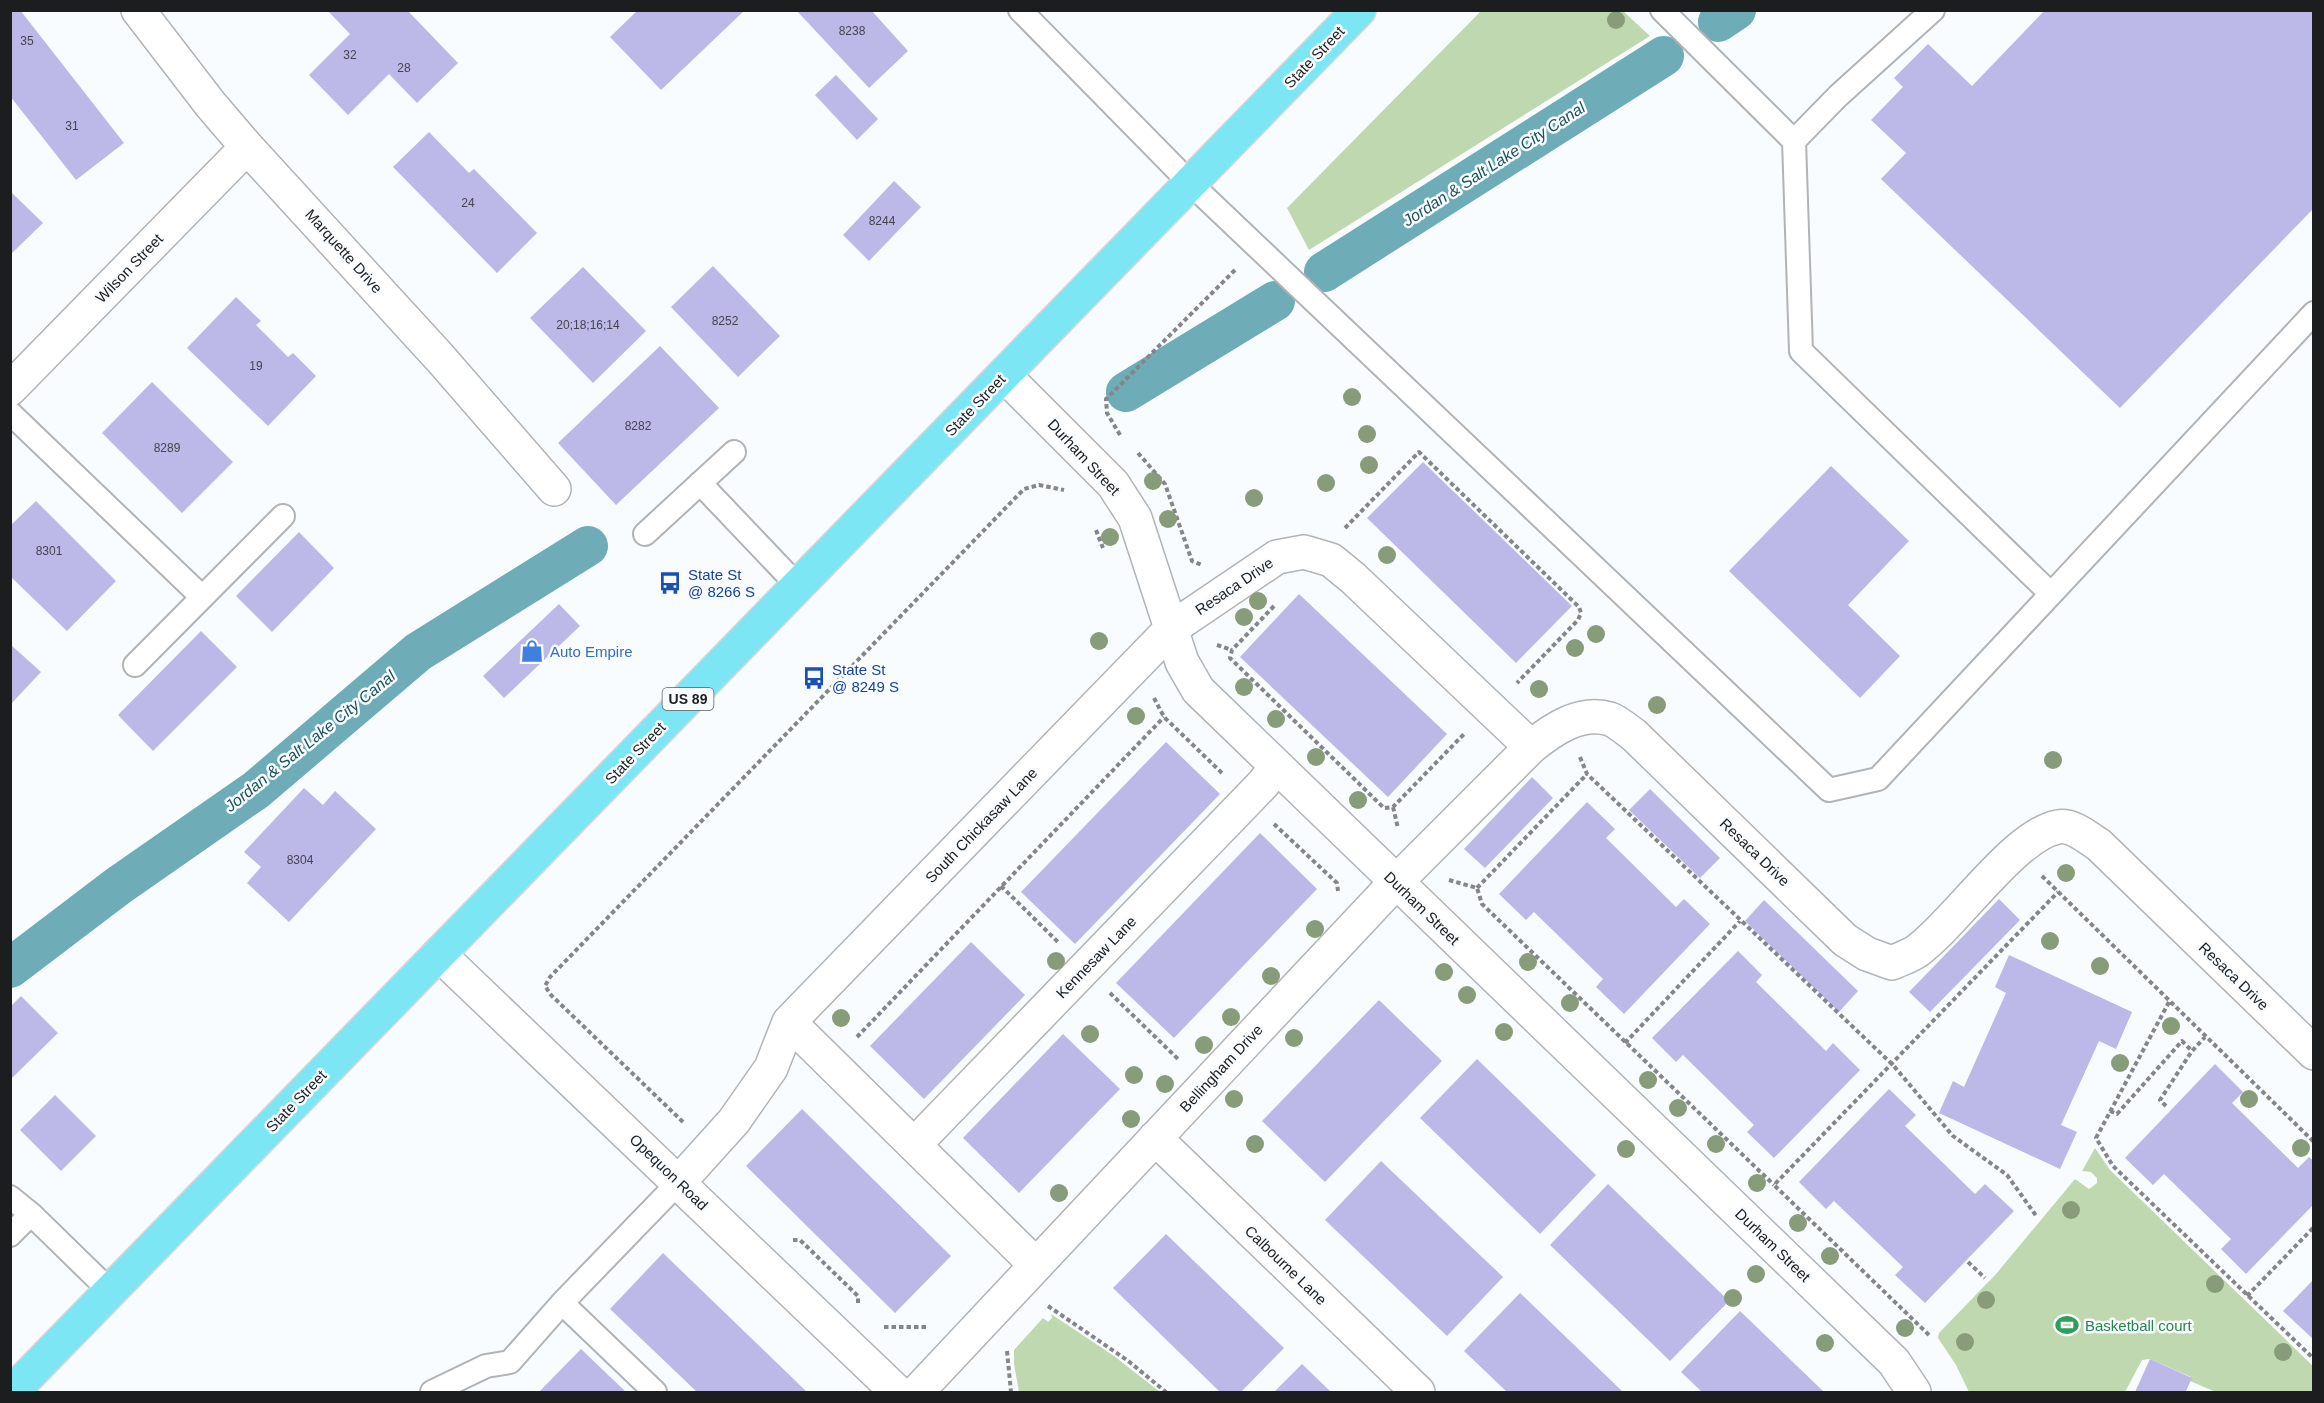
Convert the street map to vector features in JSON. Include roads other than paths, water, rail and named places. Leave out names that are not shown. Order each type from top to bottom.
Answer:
[{"type":"main road","name":"State Street","points":[[13,1388],[111,1292],[1359,10]]},
{"type":"street","name":"Marquette Drive","points":[[138,10],[211,105],[247,147],[434,350],[554,489]]},
{"type":"street","name":"Wilson Street","points":[[10,389],[247,147]]},
{"type":"street","name":"Durham Street","points":[[1004,375],[1113,484],[1135,518],[1182,662],[1198,690],[1894,1362],[1914,1392]]},
{"type":"street","name":"Resaca Drive","points":[[1172,628],[1277,557],[1304,552],[1331,560],[1353,578],[1531,747],[1566,723],[1587,717],[1610,719],[1634,735],[1845,940],[1867,954],[1892,963],[1916,951],[1937,933],[2017,851],[2037,836],[2059,826],[2080,832],[2099,845],[2313,1053]]},
{"type":"street","name":"South Chickasaw Lane","points":[[789,1022],[1172,628]]},
{"type":"street","name":"Bellingham Drive","points":[[917,1392],[1396,882],[1531,747]]},
{"type":"street","name":"Kennesaw Lane","points":[[914,1145],[1263,784],[1276,767]]},
{"type":"street","name":"Opequon Road","points":[[439,954],[897,1392]]},
{"type":"street","points":[[679,1182],[734,1120],[771,1068],[789,1022],[1036,1265]]},
{"type":"street","name":"Calbourne Lane","points":[[1155,1138],[1418,1392]]},
{"type":"lane","points":[[1020,10],[1191,184],[1829,790],[1878,779],[2313,313]]},
{"type":"lane","points":[[1662,10],[1794,141],[1801,351],[2051,594]]},
{"type":"lane","points":[[1794,141],[1838,96],[1933,10]]},
{"type":"lane","points":[[10,413],[202,597]]},
{"type":"lane","points":[[645,534],[734,452]]},
{"type":"lane","points":[[700,483],[798,586]]},
{"type":"lane","points":[[135,665],[283,516]]},
{"type":"lane","points":[[432,1392],[486,1366],[510,1362],[562,1303],[679,1182]]},
{"type":"lane","points":[[10,1197],[31,1214],[111,1292]]},
{"type":"lane","points":[[10,1235],[31,1214]]},
{"type":"lane","points":[[562,1303],[655,1392]]},
{"type":"waterway","name":"Jordan & Salt Lake City Canal","points":[[1718,22],[1736,10]]},
{"type":"waterway","name":"Jordan & Salt Lake City Canal","points":[[1324,272],[1664,56]]},
{"type":"waterway","name":"Jordan & Salt Lake City Canal","points":[[1126,392],[1275,301]]},
{"type":"waterway","name":"Jordan & Salt Lake City Canal","points":[[10,968],[118,886],[256,790],[418,652],[588,546]]},
{"type":"place","name":"State St @ 8266 S","points":[[670,583]]},
{"type":"place","name":"Auto Empire","points":[[532,651]]},
{"type":"place","name":"State St @ 8249 S","points":[[814,678]]},
{"type":"place","name":"Basketball court","points":[[2067,1325]]}]
